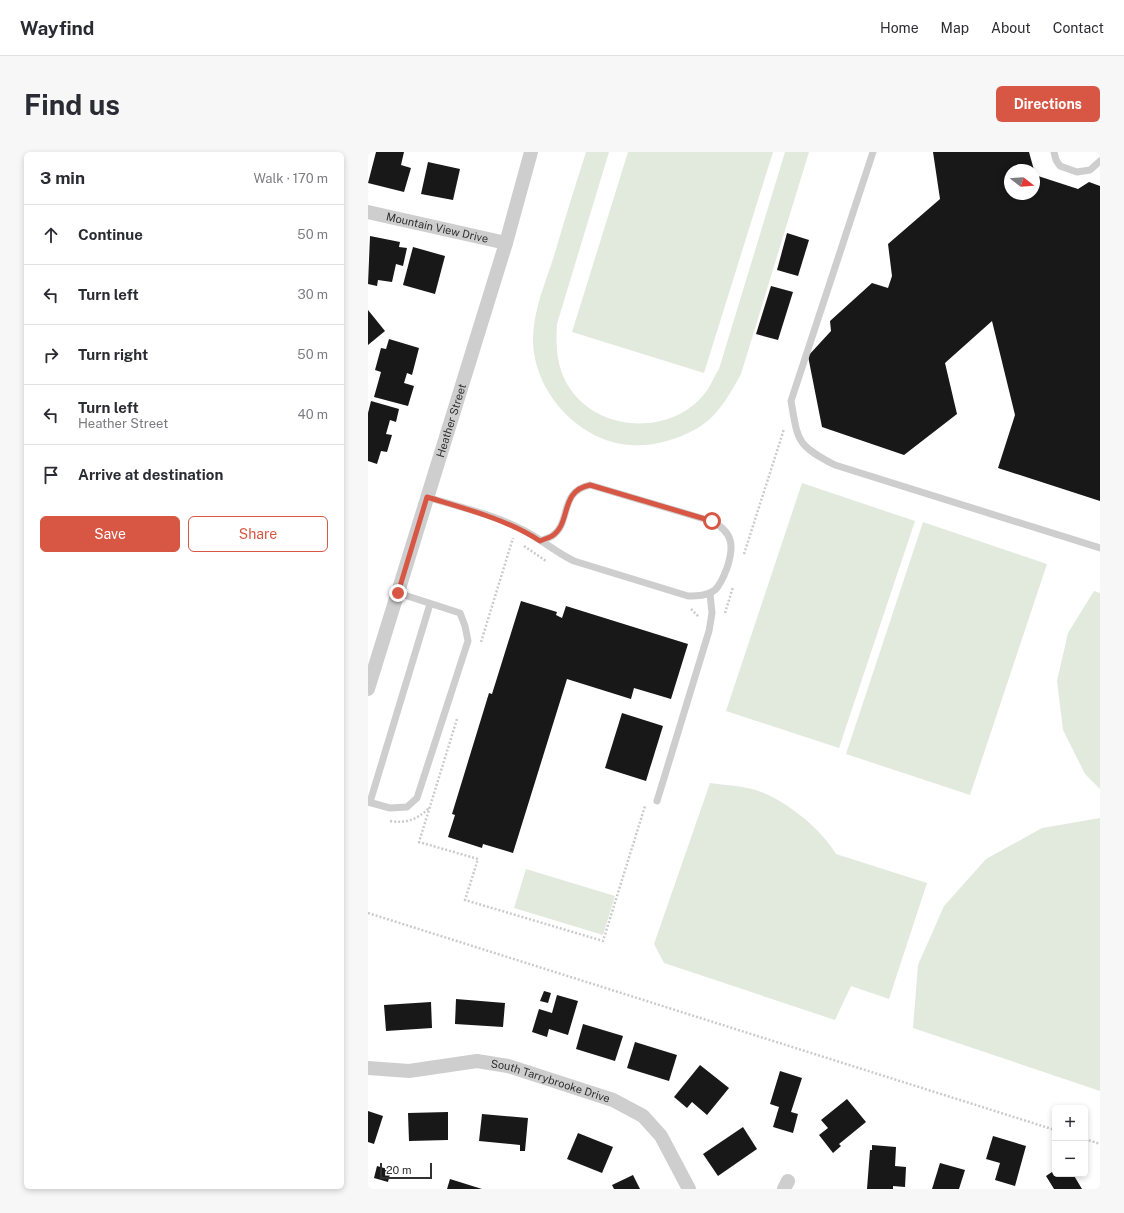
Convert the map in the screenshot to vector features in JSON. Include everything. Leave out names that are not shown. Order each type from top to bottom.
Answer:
[{"type":"street","name":"Heather Street","points":[[368,689],[506,243],[531,152]]},
{"type":"street","name":"Mountain View Drive","points":[[368,212],[506,243]]},
{"type":"street","name":"South Tarrybrooke Drive","points":[[368,1068],[409,1071],[478,1061],[508,1066],[613,1100],[643,1116],[662,1136],[689,1189]]},
{"type":"lane","points":[[873,152],[791,401],[797,436],[804,446],[835,465],[1100,548]]},
{"type":"lane","points":[[1054,152],[1056,160],[1060,166],[1078,172],[1090,170],[1100,161]]},
{"type":"lane","points":[[427,497],[500,519],[523,529],[540,541],[558,553],[574,561],[680,593],[697,596],[710,593],[720,584],[731,556],[730,538],[726,531],[712,521],[598,486],[590,485],[576,490],[571,496],[559,527],[553,536],[540,541]]},
{"type":"lane","points":[[398,593],[460,613],[465,626],[468,641],[417,798],[407,807],[390,808],[369,802],[430,604]]},
{"type":"lane","points":[[657,801],[709,631],[712,613],[710,593]]},
{"type":"path","points":[[742,559],[784,429],[795,425]]},
{"type":"path","points":[[479,650],[513,538],[547,561]]},
{"type":"path","points":[[723,620],[735,582]]},
{"type":"path","points":[[691,608],[698,615],[700,622]]},
{"type":"path","points":[[458,717],[419,842],[478,859],[465,900],[603,940],[648,798]]},
{"type":"path","points":[[368,913],[1052,1129]]},
{"type":"path","points":[[1088,1140],[1100,1144]]},
{"type":"shaded area","points":[[586,152],[609,152],[557,324],[558,358],[561,371],[576,396],[592,410],[610,419],[630,423],[651,423],[671,418],[690,408],[707,390],[719,369],[785,152],[809,152],[741,374],[722,405],[710,419],[688,433],[664,442],[646,445],[629,445],[612,442],[595,435],[566,415],[545,386],[538,370],[533,341],[535,316]]},
{"type":"shaded area","points":[[628,152],[773,152],[704,373],[572,332]]},
{"type":"shaded area","points":[[802,483],[915,521],[839,748],[726,711]]},
{"type":"shaded area","points":[[923,522],[1047,564],[970,795],[846,754]]},
{"type":"shaded area","points":[[1094,591],[1100,593],[1100,789],[1085,774],[1063,730],[1057,681],[1068,633]]},
{"type":"shaded area","points":[[710,783],[756,790],[767,794],[790,808],[812,825],[830,844],[836,854],[927,883],[889,999],[851,986],[835,1020],[664,963],[654,944]]},
{"type":"shaded area","points":[[1100,818],[1100,1091],[913,1028],[918,965],[944,906],[986,859],[1042,828]]},
{"type":"shaded area","points":[[526,869],[615,896],[603,935],[514,908]]},
{"type":"building","points":[[376,152],[404,152],[401,165],[411,168],[404,192],[368,183]]},
{"type":"building","points":[[933,152],[1029,152],[1032,164],[1004,164],[1004,200],[1040,200],[1040,177],[1078,189],[1089,182],[1100,186],[1100,501],[998,468],[1015,415],[992,321],[945,363],[957,414],[904,455],[822,427],[808,356],[831,331],[830,321],[872,283],[888,288],[892,276],[888,244],[940,199]]},
{"type":"building","points":[[428,162],[460,169],[453,200],[421,194]]},
{"type":"building","points":[[787,233],[809,240],[798,276],[777,270]]},
{"type":"building","points":[[370,236],[400,242],[399,247],[407,248],[403,266],[396,264],[392,282],[378,280],[377,286],[368,284]]},
{"type":"building","points":[[413,247],[445,256],[435,294],[403,285]]},
{"type":"building","points":[[771,286],[793,292],[778,340],[756,334]]},
{"type":"building","points":[[368,310],[385,331],[368,345]]},
{"type":"building","points":[[389,339],[419,348],[412,375],[407,373],[404,383],[414,386],[408,406],[374,397],[381,372],[375,370],[381,348],[386,349]]},
{"type":"building","points":[[371,401],[399,409],[396,422],[390,420],[386,434],[392,435],[387,452],[381,451],[377,464],[368,461],[368,413]]},
{"type":"building","points":[[521,601],[557,612],[556,615],[562,618],[566,606],[688,644],[671,699],[634,688],[631,699],[567,679],[513,853],[483,844],[482,848],[448,837],[455,815],[452,814],[489,693],[492,694]]},
{"type":"building","points":[[622,713],[663,726],[646,781],[605,768]]},
{"type":"building","points":[[544,991],[551,993],[548,1003],[540,1001]]},
{"type":"building","points":[[557,995],[578,1001],[568,1035],[549,1029],[547,1037],[532,1032],[539,1009],[552,1013]]},
{"type":"building","points":[[456,999],[505,1003],[503,1027],[455,1024]]},
{"type":"building","points":[[431,1002],[432,1028],[386,1031],[384,1005]]},
{"type":"building","points":[[583,1024],[623,1036],[615,1061],[576,1049]]},
{"type":"building","points":[[635,1042],[677,1055],[669,1081],[627,1068]]},
{"type":"building","points":[[700,1065],[729,1088],[707,1115],[692,1102],[687,1108],[674,1097]]},
{"type":"building","points":[[780,1071],[802,1078],[791,1112],[798,1114],[793,1133],[773,1127],[779,1107],[770,1104]]},
{"type":"building","points":[[847,1099],[866,1122],[839,1144],[841,1146],[833,1153],[819,1135],[828,1128],[821,1120]]},
{"type":"building","points":[[368,1111],[383,1116],[374,1144],[368,1142]]},
{"type":"building","points":[[448,1112],[448,1140],[409,1141],[408,1113]]},
{"type":"building","points":[[482,1114],[528,1118],[525,1151],[520,1151],[520,1145],[479,1141]]},
{"type":"building","points":[[743,1127],[757,1149],[718,1176],[703,1154]]},
{"type":"building","points":[[578,1133],[613,1147],[602,1173],[567,1159]]},
{"type":"building","points":[[993,1136],[1026,1146],[1015,1186],[995,1180],[1000,1163],[986,1159]]},
{"type":"building","points":[[872,1145],[896,1147],[895,1166],[906,1167],[905,1187],[893,1186],[893,1189],[867,1189],[870,1150],[872,1150]]},
{"type":"building","points":[[940,1163],[965,1170],[959,1189],[932,1189]]},
{"type":"building","points":[[377,1166],[391,1170],[388,1182],[374,1178]]},
{"type":"building","points":[[1052,1172],[1052,1177],[1075,1177],[1082,1189],[1054,1189],[1046,1176]]},
{"type":"building","points":[[633,1175],[640,1189],[614,1189],[612,1185]]},
{"type":"building","points":[[450,1179],[482,1189],[447,1189]]},
{"type":"route","points":[[398,593],[427,497],[500,519],[523,529],[540,541],[553,536],[559,527],[571,496],[576,490],[583,486],[590,485],[598,486],[712,521]]}]
